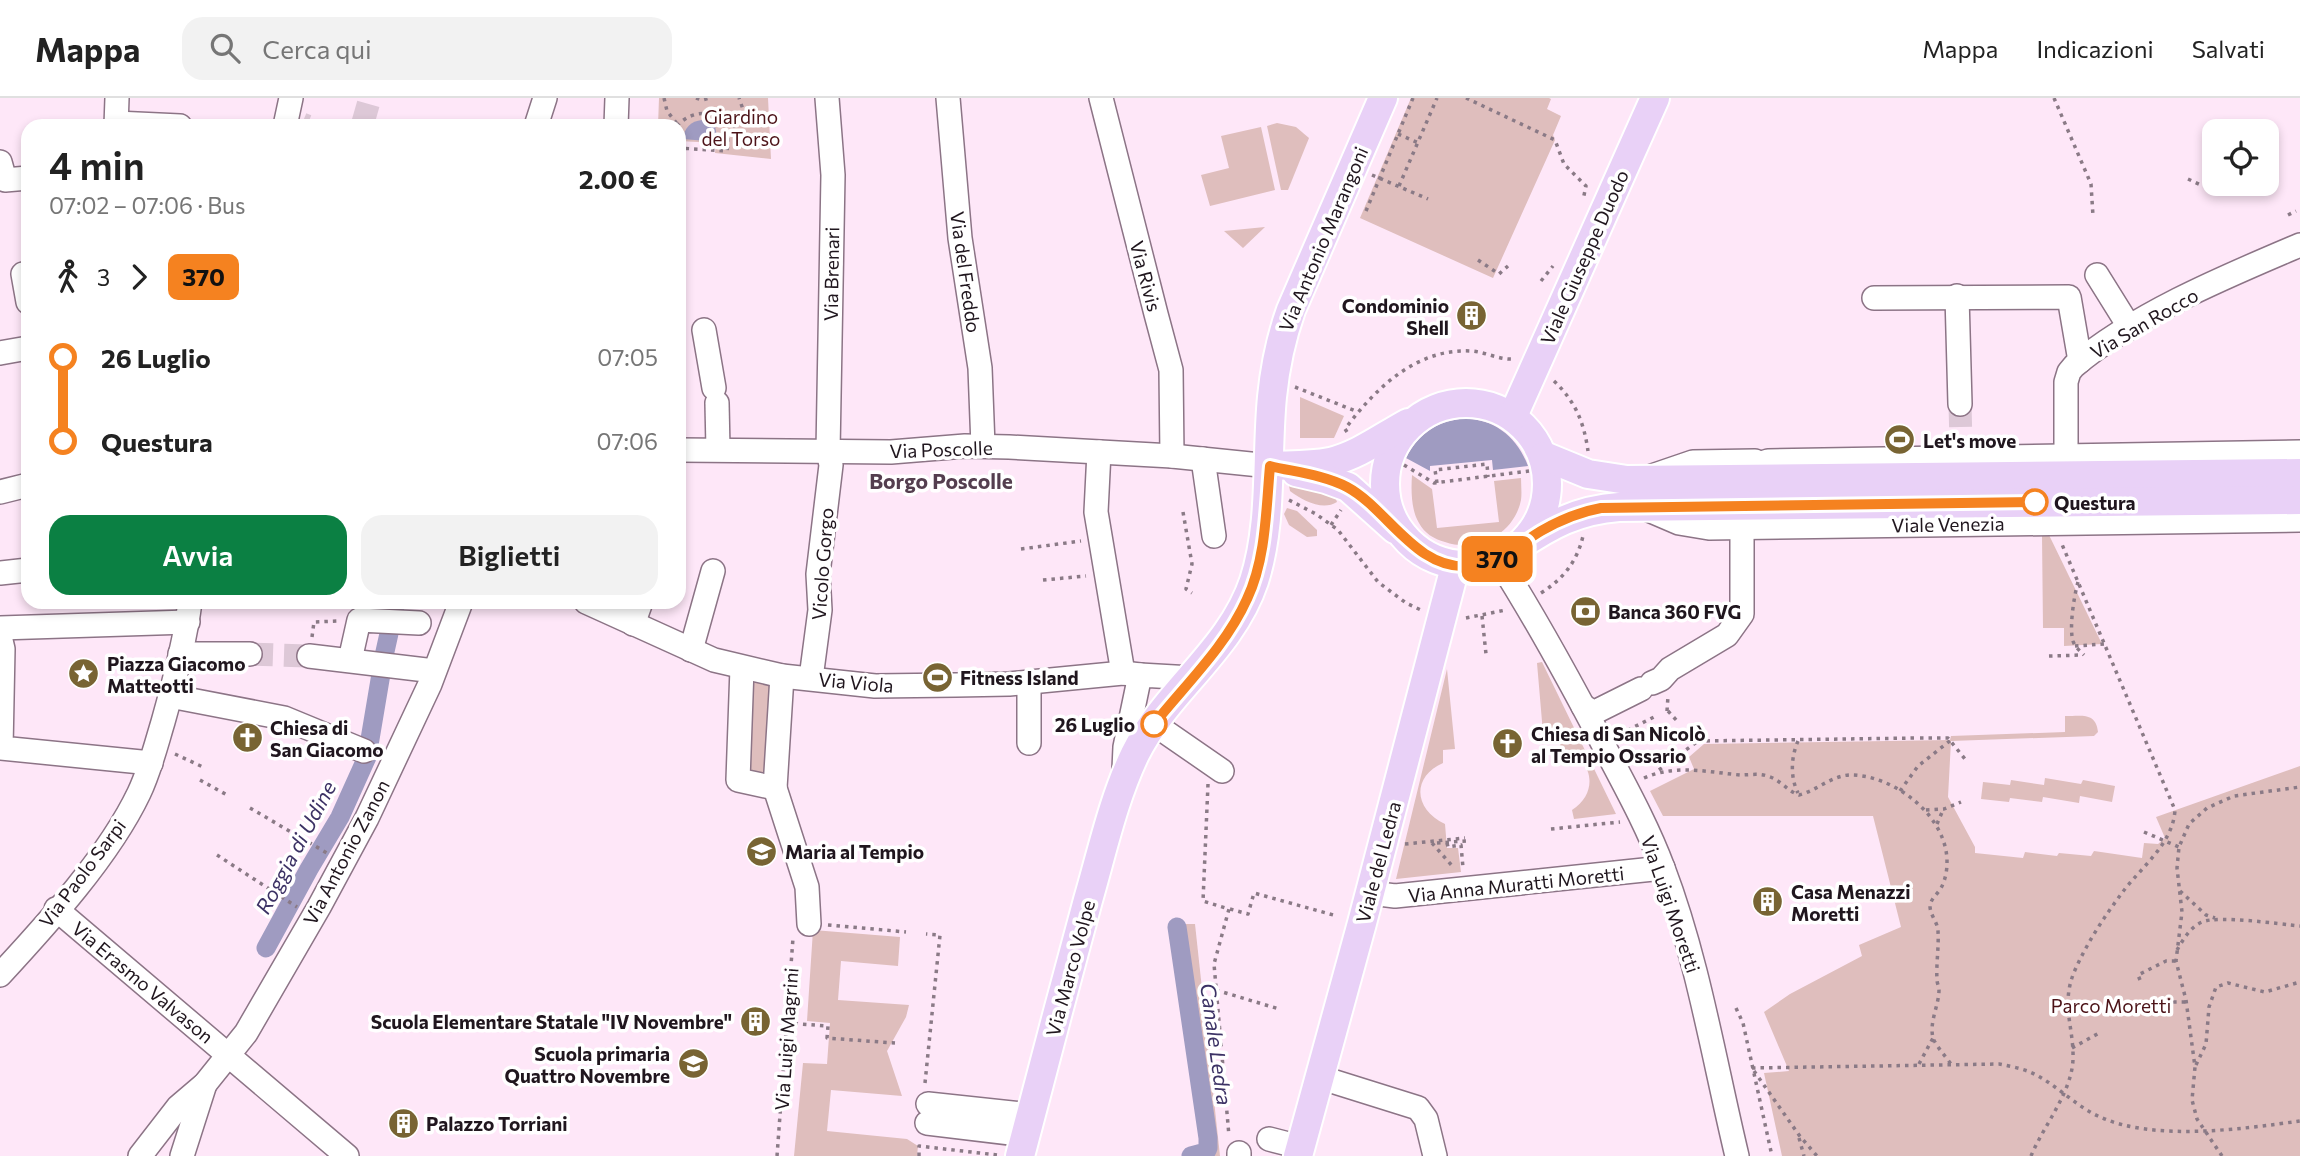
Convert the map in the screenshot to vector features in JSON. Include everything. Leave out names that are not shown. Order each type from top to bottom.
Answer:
[{"type":"main road","name":"Via Antonio Marangoni","points":[[1270,466],[1272,399],[1282,336],[1383,98]]},
{"type":"main road","name":"Viale Giuseppe Duodo","points":[[1513,416],[1655,98]]},
{"type":"main road","points":[[1468,402],[1487,404],[1513,416],[1532,435],[1532,465],[1548,482],[1544,508],[1532,532],[1507,553],[1483,564],[1455,566],[1430,556],[1409,541],[1348,487],[1270,466],[1329,462],[1364,449],[1443,405],[1468,402]]},
{"type":"main road","points":[[1409,541],[1391,513],[1385,476],[1388,461],[1401,435],[1427,412]]},
{"type":"main road","name":"Viale Venezia","points":[[1532,465],[1627,480],[1642,493],[2300,500]]},
{"type":"main road","name":"Via Marco Volpe","points":[[1026,1136],[1096,874],[1124,782],[1136,752],[1154,724],[1228,634],[1248,597],[1260,557],[1270,466]]},
{"type":"main road","name":"Viale Venezia","points":[[1507,553],[1542,531],[1585,511],[1642,493],[1728,479],[2300,474]]},
{"type":"main road","name":"Viale del Ledra","points":[[1299,1152],[1371,890],[1455,566]]},
{"type":"street","points":[[116,119],[117,98]]},
{"type":"street","points":[[286,119],[290,98]]},
{"type":"street","points":[[538,119],[545,98]]},
{"type":"street","points":[[616,119],[617,98]]},
{"type":"street","name":"Via Brenari","points":[[827,98],[833,175],[828,451]]},
{"type":"street","name":"Via del Freddo","points":[[948,98],[960,238],[980,369],[983,446]]},
{"type":"street","name":"Via Rivis","points":[[1101,98],[1166,345],[1172,389],[1172,456]]},
{"type":"street","points":[[0,162],[5,180],[21,179]]},
{"type":"street","name":"Via San Rocco","points":[[2066,456],[2067,376],[2080,361],[2130,328],[2199,291],[2300,244]]},
{"type":"street","points":[[2097,275],[2130,328]]},
{"type":"street","points":[[1957,296],[1960,404]]},
{"type":"street","points":[[1874,298],[2069,297],[2080,361]]},
{"type":"street","points":[[704,330],[716,396],[719,449]]},
{"type":"street","points":[[0,353],[21,349]]},
{"type":"street","name":"Via Poscolle","points":[[686,450],[891,452],[983,446],[1172,456],[1270,466]]},
{"type":"street","name":"Vicolo Gorgo","points":[[811,678],[820,610],[818,574],[831,465],[828,451]]},
{"type":"street","name":"Viale Venezia","points":[[2300,452],[2066,456],[1961,451],[1769,461],[1693,462],[1642,493],[1692,526],[1742,528],[2300,520]]},
{"type":"street","points":[[1099,452],[1096,512],[1107,574],[1132,674],[1192,678]]},
{"type":"street","points":[[1203,459],[1214,536]]},
{"type":"street","name":"Viale Venezia","points":[[1728,479],[1769,461]]},
{"type":"street","points":[[0,492],[21,487]]},
{"type":"street","points":[[1583,706],[1597,711],[1661,678],[1670,669],[1727,635],[1742,614],[1742,528]]},
{"type":"street","name":"Via Luigi Moretti","points":[[1507,553],[1525,602],[1583,706],[1663,868],[1695,971],[1737,1156]]},
{"type":"street","points":[[0,573],[21,571]]},
{"type":"street","points":[[691,650],[713,571]]},
{"type":"street","name":"Via Antonio Zanon","points":[[205,1084],[246,1033],[367,818],[430,684],[458,609]]},
{"type":"street","name":"Via Viola","points":[[618,609],[637,613],[691,650],[714,660],[782,676],[875,686],[1030,682],[1132,674]]},
{"type":"street","points":[[0,628],[189,612],[170,696],[160,757],[1,749],[3,649],[0,636]]},
{"type":"street","points":[[371,663],[390,621]]},
{"type":"street","points":[[180,654],[250,654]]},
{"type":"street","points":[[309,656],[426,670]]},
{"type":"street","points":[[742,668],[738,780],[775,788]]},
{"type":"street","name":"Via Marco Volpe","points":[[1124,782],[1132,674]]},
{"type":"street","points":[[782,676],[775,788],[807,887],[802,926]]},
{"type":"street","points":[[1028,743],[1030,682]]},
{"type":"street","points":[[170,696],[285,718],[364,751]]},
{"type":"street","points":[[1154,724],[1215,773]]},
{"type":"street","name":"Via Paolo Sarpi","points":[[0,975],[56,909],[120,826],[160,757]]},
{"type":"street","name":"Via Anna Muratti Moretti","points":[[1371,890],[1395,896],[1663,868]]},
{"type":"street","name":"Via Erasmo Valvason","points":[[56,909],[347,1156]]},
{"type":"street","points":[[1319,1077],[1418,1108],[1426,1119],[1435,1156]]},
{"type":"street","points":[[140,1156],[178,1107],[205,1084]]},
{"type":"street","points":[[182,1156],[205,1084]]},
{"type":"street","points":[[927,1106],[1026,1136]]},
{"type":"street","points":[[1269,1139],[1299,1152]]},
{"type":"path","points":[[664,98],[667,111],[673,119]]},
{"type":"path","points":[[696,98],[710,98]]},
{"type":"path","points":[[726,132],[745,115],[739,98]]},
{"type":"path","points":[[1366,211],[1413,98]]},
{"type":"path","points":[[1399,186],[1437,98]]},
{"type":"path","points":[[1466,98],[1555,140],[1564,164],[1586,186]]},
{"type":"path","points":[[2054,98],[2091,184],[2093,216]]},
{"type":"path","points":[[686,119],[702,113],[719,120],[726,132],[727,151],[686,148]]},
{"type":"path","points":[[1390,130],[1419,143]]},
{"type":"path","points":[[1366,185],[1371,174],[1428,199]]},
{"type":"path","points":[[2188,179],[2202,186]]},
{"type":"path","points":[[2288,215],[2296,211]]},
{"type":"path","points":[[1478,260],[1499,274],[1508,266]]},
{"type":"path","points":[[1345,429],[1374,393],[1410,366],[1441,355],[1473,351],[1505,360],[1518,358]]},
{"type":"path","points":[[1550,376],[1575,405],[1583,422],[1588,460]]},
{"type":"path","points":[[1291,385],[1358,412]]},
{"type":"path","points":[[1437,483],[1435,470],[1487,464],[1489,477]]},
{"type":"path","points":[[1404,465],[1437,483],[1489,477],[1532,465]]},
{"type":"path","points":[[1287,498],[1338,530],[1378,582],[1406,603],[1427,612]]},
{"type":"path","points":[[1331,525],[1344,506]]},
{"type":"path","points":[[1183,512],[1192,564],[1186,589],[1192,593]]},
{"type":"path","points":[[2031,1156],[2041,1132],[2065,1095],[2073,1060],[2067,995],[2074,972],[2103,919],[2165,842],[2174,825],[2175,810],[2053,523]]},
{"type":"path","points":[[1536,595],[1553,585],[1570,569],[1584,532]]},
{"type":"path","points":[[1021,549],[1101,540]]},
{"type":"path","points":[[1043,580],[1107,574]]},
{"type":"path","points":[[2049,656],[2084,655],[2075,646],[2072,638],[2073,605],[2078,582]]},
{"type":"path","points":[[1456,618],[1482,616],[1514,608]]},
{"type":"path","points":[[1482,616],[1486,654]]},
{"type":"path","points":[[309,656],[314,622],[390,621]]},
{"type":"path","points":[[2075,646],[2105,644]]},
{"type":"path","points":[[1666,711],[1679,723]]},
{"type":"path","points":[[1612,738],[1654,717]]},
{"type":"path","points":[[1692,735],[1698,741],[1948,737],[1965,759]]},
{"type":"path","points":[[1634,782],[1657,772],[1704,737]]},
{"type":"path","points":[[1900,791],[1918,766],[1951,740]]},
{"type":"path","points":[[1798,741],[1793,779],[1800,795]]},
{"type":"path","points":[[160,757],[205,768]]},
{"type":"path","points":[[1657,772],[1694,768],[1741,775],[1765,775],[1777,780],[1792,793],[1800,795],[1831,779],[1847,775],[1881,782],[1900,791],[1926,810],[1937,824],[1946,848],[1947,862],[1946,876],[1931,900],[1930,909],[1938,928],[1939,991],[1933,1038],[1919,1065]]},
{"type":"path","points":[[1215,773],[1203,901],[1248,914],[1254,893],[1337,916]]},
{"type":"path","points":[[200,780],[227,795]]},
{"type":"path","points":[[2222,1156],[2197,1119],[2192,1100],[2195,1067],[2186,1002],[2176,961],[2182,912],[2177,869],[2179,847],[2189,824],[2214,805],[2234,796],[2300,787]]},
{"type":"path","points":[[1926,810],[1944,809],[1961,802]]},
{"type":"path","points":[[250,808],[326,853]]},
{"type":"path","points":[[1937,824],[1944,809]]},
{"type":"path","points":[[1551,829],[1625,822]]},
{"type":"path","points":[[2144,832],[2179,847]]},
{"type":"path","points":[[1392,845],[1431,842],[1465,840],[1447,843],[1431,842]]},
{"type":"path","points":[[1431,842],[1458,872]]},
{"type":"path","points":[[1447,843],[1448,847],[1461,845],[1464,877]]},
{"type":"path","points":[[216,855],[295,906]]},
{"type":"path","points":[[2180,890],[2206,915],[2217,919],[2300,926]]},
{"type":"path","points":[[1229,909],[1214,964],[1236,1151]]},
{"type":"path","points":[[2176,952],[2194,928],[2202,922],[2217,919]]},
{"type":"path","points":[[802,926],[906,932]]},
{"type":"path","name":"Via Luigi Magrini","points":[[777,1156],[786,1023],[802,926]]},
{"type":"path","points":[[926,934],[940,935],[925,1084],[927,1106]]},
{"type":"path","points":[[2140,980],[2138,975],[2147,970],[2166,961],[2176,961]]},
{"type":"path","points":[[2195,1067],[2206,1044],[2209,1007],[2216,987],[2228,983],[2265,992],[2300,982]]},
{"type":"path","points":[[1216,990],[1279,1009]]},
{"type":"path","points":[[2157,1007],[2171,1002],[2186,1002]]},
{"type":"path","points":[[1736,1008],[1743,1023],[1772,1156]]},
{"type":"path","points":[[786,1023],[828,1026],[827,1038],[895,1043]]},
{"type":"path","points":[[2072,1048],[2099,1033]]},
{"type":"path","points":[[1933,1038],[1951,1064]]},
{"type":"path","points":[[1752,1068],[1999,1064],[2032,1073],[2085,1110],[2117,1124],[2152,1130],[2204,1130],[2262,1127],[2300,1121]]},
{"type":"path","points":[[1752,1068],[1817,1156]]},
{"type":"path","points":[[1799,1135],[1804,1156]]},
{"type":"path","points":[[919,1156],[919,1146],[1006,1156]]},
{"type":"green space","name":"Giardino del Torso","points":[[659,98],[768,98],[771,159],[715,153],[716,143],[686,141],[686,119],[658,119]]},
{"type":"green space","points":[[1411,98],[1549,98],[1551,99],[1547,109],[1561,116],[1553,135],[1555,140],[1493,278],[1360,218]]},
{"type":"green space","points":[[1277,123],[1296,127],[1309,138],[1288,190],[1281,190],[1267,126]]},
{"type":"green space","points":[[1261,127],[1275,190],[1210,206],[1201,175],[1229,168],[1221,136]]},
{"type":"green space","points":[[1265,227],[1243,248],[1224,231]]},
{"type":"green space","points":[[1300,397],[1344,416],[1334,438],[1300,438]]},
{"type":"green space","points":[[1412,475],[1432,489],[1437,528],[1499,522],[1494,481],[1521,478],[1521,500],[1511,523],[1502,532],[1481,543],[1457,545],[1433,537],[1421,527],[1413,506]]},
{"type":"green space","points":[[1289,486],[1334,494],[1337,502],[1319,505],[1307,501],[1290,491]]},
{"type":"green space","points":[[1287,508],[1297,511],[1317,530],[1317,536],[1307,537],[1289,525],[1284,514]]},
{"type":"green space","points":[[2049,535],[2102,644],[2064,646],[2064,628],[2043,628],[2042,536]]},
{"type":"green space","points":[[1542,662],[1616,814],[1574,819],[1572,810],[1587,794],[1589,776],[1580,760],[1561,750],[1558,731],[1543,733],[1537,663]]},
{"type":"green space","points":[[742,668],[782,676],[775,788],[738,780]]},
{"type":"green space","points":[[1447,669],[1455,749],[1443,750],[1443,763],[1425,776],[1420,793],[1427,811],[1445,824],[1447,848],[1458,848],[1461,872],[1396,879]]},
{"type":"green space","name":"Parco Moretti","points":[[2065,716],[2087,716],[2094,721],[2098,732],[2094,736],[1951,741],[1948,797],[1975,847],[1975,853],[2023,858],[2025,852],[2091,856],[2094,851],[2142,858],[2144,843],[2158,844],[2165,838],[2156,817],[2300,766],[2300,1156],[1782,1156],[1764,1073],[1789,1071],[1764,1012],[1790,994],[1862,956],[1859,945],[1901,927],[1873,816],[1663,816],[1650,791],[1694,769],[1689,757],[1704,744],[1950,740],[1951,736],[2065,732]]},
{"type":"green space","points":[[2045,778],[2081,784],[2083,780],[2115,786],[2112,802],[2080,796],[2079,803],[2043,797],[2042,802],[2010,798],[2009,802],[1981,799],[1983,782],[2010,785],[2011,780],[2044,785]]},
{"type":"green space","points":[[1180,924],[1195,924],[1220,1156],[1213,1156]]},
{"type":"green space","points":[[813,930],[900,937],[898,966],[841,961],[838,1000],[909,1005],[906,1017],[887,1051],[902,1096],[831,1090],[827,1131],[907,1139],[918,1146],[917,1156],[794,1156],[803,1063],[827,1064],[830,1023],[807,1021]]},
{"type":"shaded area","points":[[702,120],[715,126],[718,142],[686,139],[686,130],[695,122]]},
{"type":"shaded area","points":[[1460,419],[1483,421],[1502,430],[1517,446],[1528,466],[1493,470],[1492,460],[1430,466],[1430,471],[1406,458],[1428,431],[1443,423]]},
{"type":"waterway","name":"Roggia di Udine","points":[[266,948],[340,817],[367,757],[394,609]]},
{"type":"waterway","name":"Canale Ledra","points":[[1177,927],[1208,1138],[1206,1152],[1191,1156]]},
{"type":"tunnel","points":[[364,119],[370,98]]},
{"type":"tunnel","points":[[1960,404],[1961,444]]},
{"type":"tunnel","points":[[250,654],[309,656]]},
{"type":"bus line","name":"370","points":[[1154,724],[1228,634],[1248,597],[1260,557],[1270,466],[1348,487],[1419,549],[1441,562],[1455,566],[1483,564],[1498,559],[1559,521],[1601,508],[2035,502]]},
{"type":"place","name":"Condominio Shell","points":[[1472,316]]},
{"type":"place","name":"Let's move","points":[[1900,440]]},
{"type":"place","name":"Questura","points":[[2035,502]]},
{"type":"place","name":"Banca 360 FVG","points":[[1585,611]]},
{"type":"place","name":"Piazza Giacomo Matteotti","points":[[84,674]]},
{"type":"place","name":"Fitness Island","points":[[937,677]]},
{"type":"place","name":"26 Luglio","points":[[1154,724]]},
{"type":"place","name":"Chiesa di San Giacomo","points":[[247,738]]},
{"type":"place","name":"Chiesa di San Nicolò al Tempio Ossario","points":[[1508,744]]},
{"type":"place","name":"Maria al Tempio","points":[[762,851]]},
{"type":"place","name":"Casa Menazzi Moretti","points":[[1768,902]]},
{"type":"place","name":"Scuola Elementare Statale \"IV Novembre\"","points":[[755,1021]]},
{"type":"place","name":"Scuola primaria Quattro Novembre","points":[[693,1064]]},
{"type":"place","name":"Palazzo Torriani","points":[[403,1123]]},
{"type":"district","name":"Borgo Poscolle","points":[[941,480]]}]
